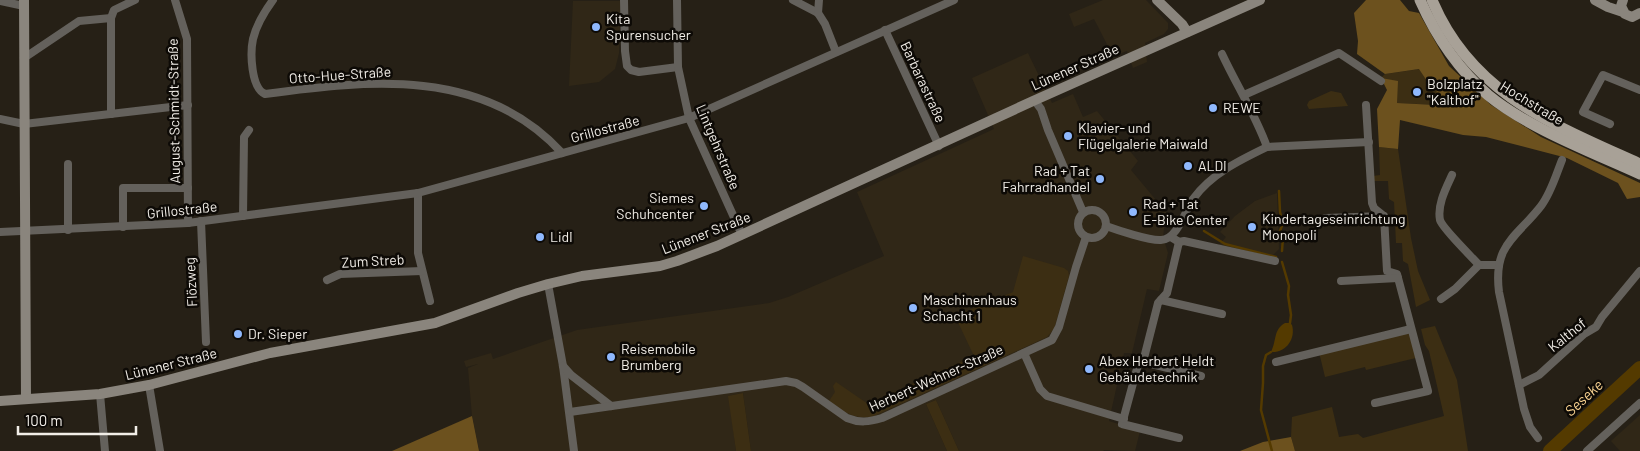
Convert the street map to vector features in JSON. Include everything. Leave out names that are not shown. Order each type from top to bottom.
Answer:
[{"type":"main road","points":[[1157,0],[1182,24],[1187,32]]},
{"type":"main road","name":"Lünener Straße","points":[[0,401],[100,394],[149,385],[270,353],[435,322],[548,284],[582,276],[660,266],[696,255],[1035,100],[1260,0]]},
{"type":"main road","name":"Hochstraße","points":[[1420,0],[1432,26],[1446,48],[1468,75],[1489,95],[1512,112],[1560,138],[1640,174]]},
{"type":"main road","name":"Hochstraße","points":[[1432,0],[1440,19],[1456,45],[1472,65],[1515,102],[1566,130],[1640,164]]},
{"type":"main road","points":[[1595,0],[1608,7],[1623,5]]},
{"type":"main road","points":[[1600,0],[1623,5]]},
{"type":"main road","points":[[24,3],[26,399]]},
{"type":"main road","points":[[1623,5],[1628,16],[1638,15],[1640,26]]},
{"type":"street","points":[[111,114],[111,18],[114,10],[136,0]]},
{"type":"street","name":"August-Schmidt-Straße","points":[[175,0],[187,39],[188,223]]},
{"type":"street","name":"Otto-Hue-Straße","points":[[273,0],[266,10],[253,39],[252,66],[255,84],[260,92],[265,94],[361,84],[394,83],[430,87],[464,94],[500,106],[546,136],[562,154]]},
{"type":"street","points":[[624,0],[625,51],[627,66],[630,70],[638,72],[678,67]]},
{"type":"street","name":"Lintgehrstraße","points":[[678,0],[678,67],[690,118],[742,235]]},
{"type":"street","points":[[793,0],[818,13],[826,24],[836,52]]},
{"type":"street","points":[[818,13],[819,0]]},
{"type":"street","name":"Grillostraße","points":[[0,232],[123,228],[188,223],[418,193],[690,118],[954,0]]},
{"type":"street","points":[[0,1],[24,3]]},
{"type":"street","points":[[24,58],[79,21],[111,18]]},
{"type":"street","name":"Barbarastraße","points":[[886,30],[938,146]]},
{"type":"street","points":[[1244,95],[1338,52],[1381,81]]},
{"type":"street","points":[[1222,54],[1237,87],[1244,95],[1258,122],[1267,147]]},
{"type":"street","points":[[1610,124],[1583,112],[1602,74],[1640,90]]},
{"type":"street","points":[[1035,100],[1041,109],[1083,212],[1078,222],[1078,227],[1086,237],[1095,238],[1101,234],[1106,226],[1102,213],[1093,210],[1083,212]]},
{"type":"street","points":[[0,119],[24,124],[188,105]]},
{"type":"street","points":[[1366,105],[1372,203],[1374,208],[1384,216],[1387,271],[1397,274],[1428,391],[1375,404]]},
{"type":"street","points":[[243,216],[244,136],[249,130]]},
{"type":"street","points":[[1106,226],[1162,240],[1171,237],[1193,199],[1210,180],[1241,160],[1267,147],[1369,142]]},
{"type":"street","points":[[1538,438],[1530,427],[1524,408],[1499,292],[1499,265],[1508,242],[1542,206],[1562,160]]},
{"type":"street","points":[[68,164],[68,230]]},
{"type":"street","points":[[1452,175],[1439,210],[1440,222],[1479,264],[1499,265]]},
{"type":"street","name":"Grillostraße","points":[[123,228],[123,188],[188,188]]},
{"type":"street","name":"Zum Streb","points":[[418,193],[418,253],[430,301]]},
{"type":"street","points":[[1326,218],[1384,216]]},
{"type":"street","name":"Flözweg","points":[[201,221],[206,342]]},
{"type":"street","name":"Herbert-Wehner-Straße","points":[[570,412],[786,382],[796,383],[803,387],[854,421],[870,422],[882,418],[1048,342],[1055,336],[1086,237]]},
{"type":"street","points":[[1171,237],[1179,242],[1184,241],[1275,260]]},
{"type":"street","points":[[1179,242],[1167,293],[1158,303],[1122,424],[1179,438]]},
{"type":"street","points":[[1441,299],[1455,289],[1479,264]]},
{"type":"street","name":"Zum Streb","points":[[327,280],[340,274],[422,271]]},
{"type":"street","name":"Kalthof","points":[[1519,385],[1539,375],[1584,334],[1596,327],[1602,317],[1640,272]]},
{"type":"street","points":[[1341,281],[1398,278]]},
{"type":"street","points":[[548,284],[563,366],[574,451]]},
{"type":"street","points":[[1161,300],[1222,314]]},
{"type":"street","points":[[1276,362],[1411,329]]},
{"type":"street","points":[[1024,353],[1040,389],[1047,396],[1124,419]]},
{"type":"street","points":[[1142,362],[1201,376]]},
{"type":"street","points":[[563,366],[571,376],[611,406]]},
{"type":"street","points":[[149,385],[160,451]]},
{"type":"street","points":[[100,394],[105,451]]},
{"type":"street","points":[[1587,451],[1640,403]]},
{"type":"shaded area","points":[[1103,0],[1146,0],[1168,23],[1168,29],[1164,34],[1145,43],[1147,62],[1133,68],[1127,51],[1113,56],[1094,19],[1074,27],[1069,14]]},
{"type":"shaded area","points":[[1366,0],[1400,0],[1409,11],[1419,13],[1449,66],[1491,105],[1541,137],[1640,183],[1640,197],[1627,199],[1618,183],[1567,158],[1486,137],[1463,135],[1400,120],[1398,149],[1379,147],[1377,109],[1387,90],[1381,78],[1398,81],[1397,103],[1436,105],[1437,82],[1427,81],[1419,69],[1385,74],[1357,54],[1358,41],[1354,13]]},
{"type":"shaded area","name":"Kita Spurensucher","points":[[573,1],[621,1],[619,53],[615,69],[599,82],[569,86]]},
{"type":"shaded area","points":[[1028,53],[1052,103],[1073,94],[1083,117],[1097,111],[1138,161],[1131,170],[1166,212],[1163,237],[1168,253],[1159,291],[1147,289],[1132,353],[1124,353],[1109,421],[1140,431],[1135,451],[959,451],[936,400],[926,404],[947,451],[751,451],[743,393],[729,396],[736,451],[479,451],[472,416],[468,368],[478,364],[466,367],[464,361],[491,353],[493,359],[577,330],[769,303],[788,297],[884,256],[857,192],[994,129],[972,78]]},
{"type":"shaded area","points":[[1420,69],[1437,82],[1437,105],[1397,103],[1381,78],[1385,74]]},
{"type":"shaded area","points":[[1331,91],[1341,93],[1348,106],[1309,109],[1307,105],[1309,101]]},
{"type":"shaded area","points":[[1379,147],[1398,149],[1411,238],[1418,271],[1430,300],[1416,307],[1408,264],[1403,261],[1402,243],[1396,243],[1394,202],[1389,199],[1388,181],[1373,181],[1373,176],[1380,175]]},
{"type":"shaded area","name":"Kindertageseinrichtung Monopoli","points":[[1277,193],[1279,249],[1271,257],[1219,245],[1226,237],[1220,232],[1235,216],[1255,201]]},
{"type":"shaded area","points":[[1023,256],[1064,268],[1068,271],[1069,276],[1054,329],[1047,337],[872,417],[854,416],[829,401],[835,392],[833,386],[836,382],[868,404],[974,356],[955,316],[1013,292]]},
{"type":"shaded area","points":[[1285,323],[1292,325],[1293,335],[1291,340],[1285,348],[1271,352],[1277,332]]},
{"type":"shaded area","points":[[1435,326],[1457,380],[1468,451],[1295,451],[1291,437],[1292,417],[1332,407],[1339,437],[1358,434],[1363,438],[1444,416],[1429,351],[1425,345],[1421,329]]},
{"type":"shaded area","points":[[1411,329],[1420,357],[1366,370],[1365,367],[1325,377],[1319,352]]},
{"type":"shaded area","points":[[743,393],[751,451],[736,451],[728,396]]},
{"type":"shaded area","points":[[936,400],[959,451],[947,451],[926,404]]},
{"type":"shaded area","points":[[1640,415],[1640,451],[1620,451],[1611,441]]},
{"type":"shaded area","points":[[472,416],[479,451],[392,451]]},
{"type":"shaded area","points":[[1291,437],[1295,451],[1240,451],[1263,442]]},
{"type":"waterway","points":[[1279,191],[1280,212],[1283,223],[1280,231],[1283,237],[1282,251]]},
{"type":"waterway","points":[[1204,231],[1225,244],[1276,257]]},
{"type":"waterway","points":[[1282,262],[1289,286],[1290,323]]},
{"type":"waterway","points":[[1271,352],[1266,355],[1263,366],[1261,410],[1272,451]]},
{"type":"waterway","name":"Seseke","points":[[1550,451],[1640,368]]},
{"type":"place","name":"Kita Spurensucher","points":[[596,27]]},
{"type":"place","name":"Bolzplatz \"Kalthof\"","points":[[1417,92]]},
{"type":"place","name":"REWE","points":[[1213,108]]},
{"type":"place","name":"Klavier- und Flügelgalerie Maiwald","points":[[1068,136]]},
{"type":"place","name":"ALDI","points":[[1188,166]]},
{"type":"place","name":"Rad + Tat Fahrradhandel","points":[[1100,179]]},
{"type":"place","name":"Siemes Schuhcenter","points":[[704,206]]},
{"type":"place","name":"Rad + Tat E-Bike Center","points":[[1133,212]]},
{"type":"place","name":"Kindertageseinrichtung Monopoli","points":[[1252,227]]},
{"type":"place","name":"Lidl","points":[[540,237]]},
{"type":"place","name":"Maschinenhaus Schacht 1","points":[[913,308]]},
{"type":"place","name":"Dr. Sieper","points":[[238,334]]},
{"type":"place","name":"Reisemobile Brumberg","points":[[611,357]]},
{"type":"place","name":"Abex Herbert Heldt Gebäudetechnik","points":[[1089,369]]}]
